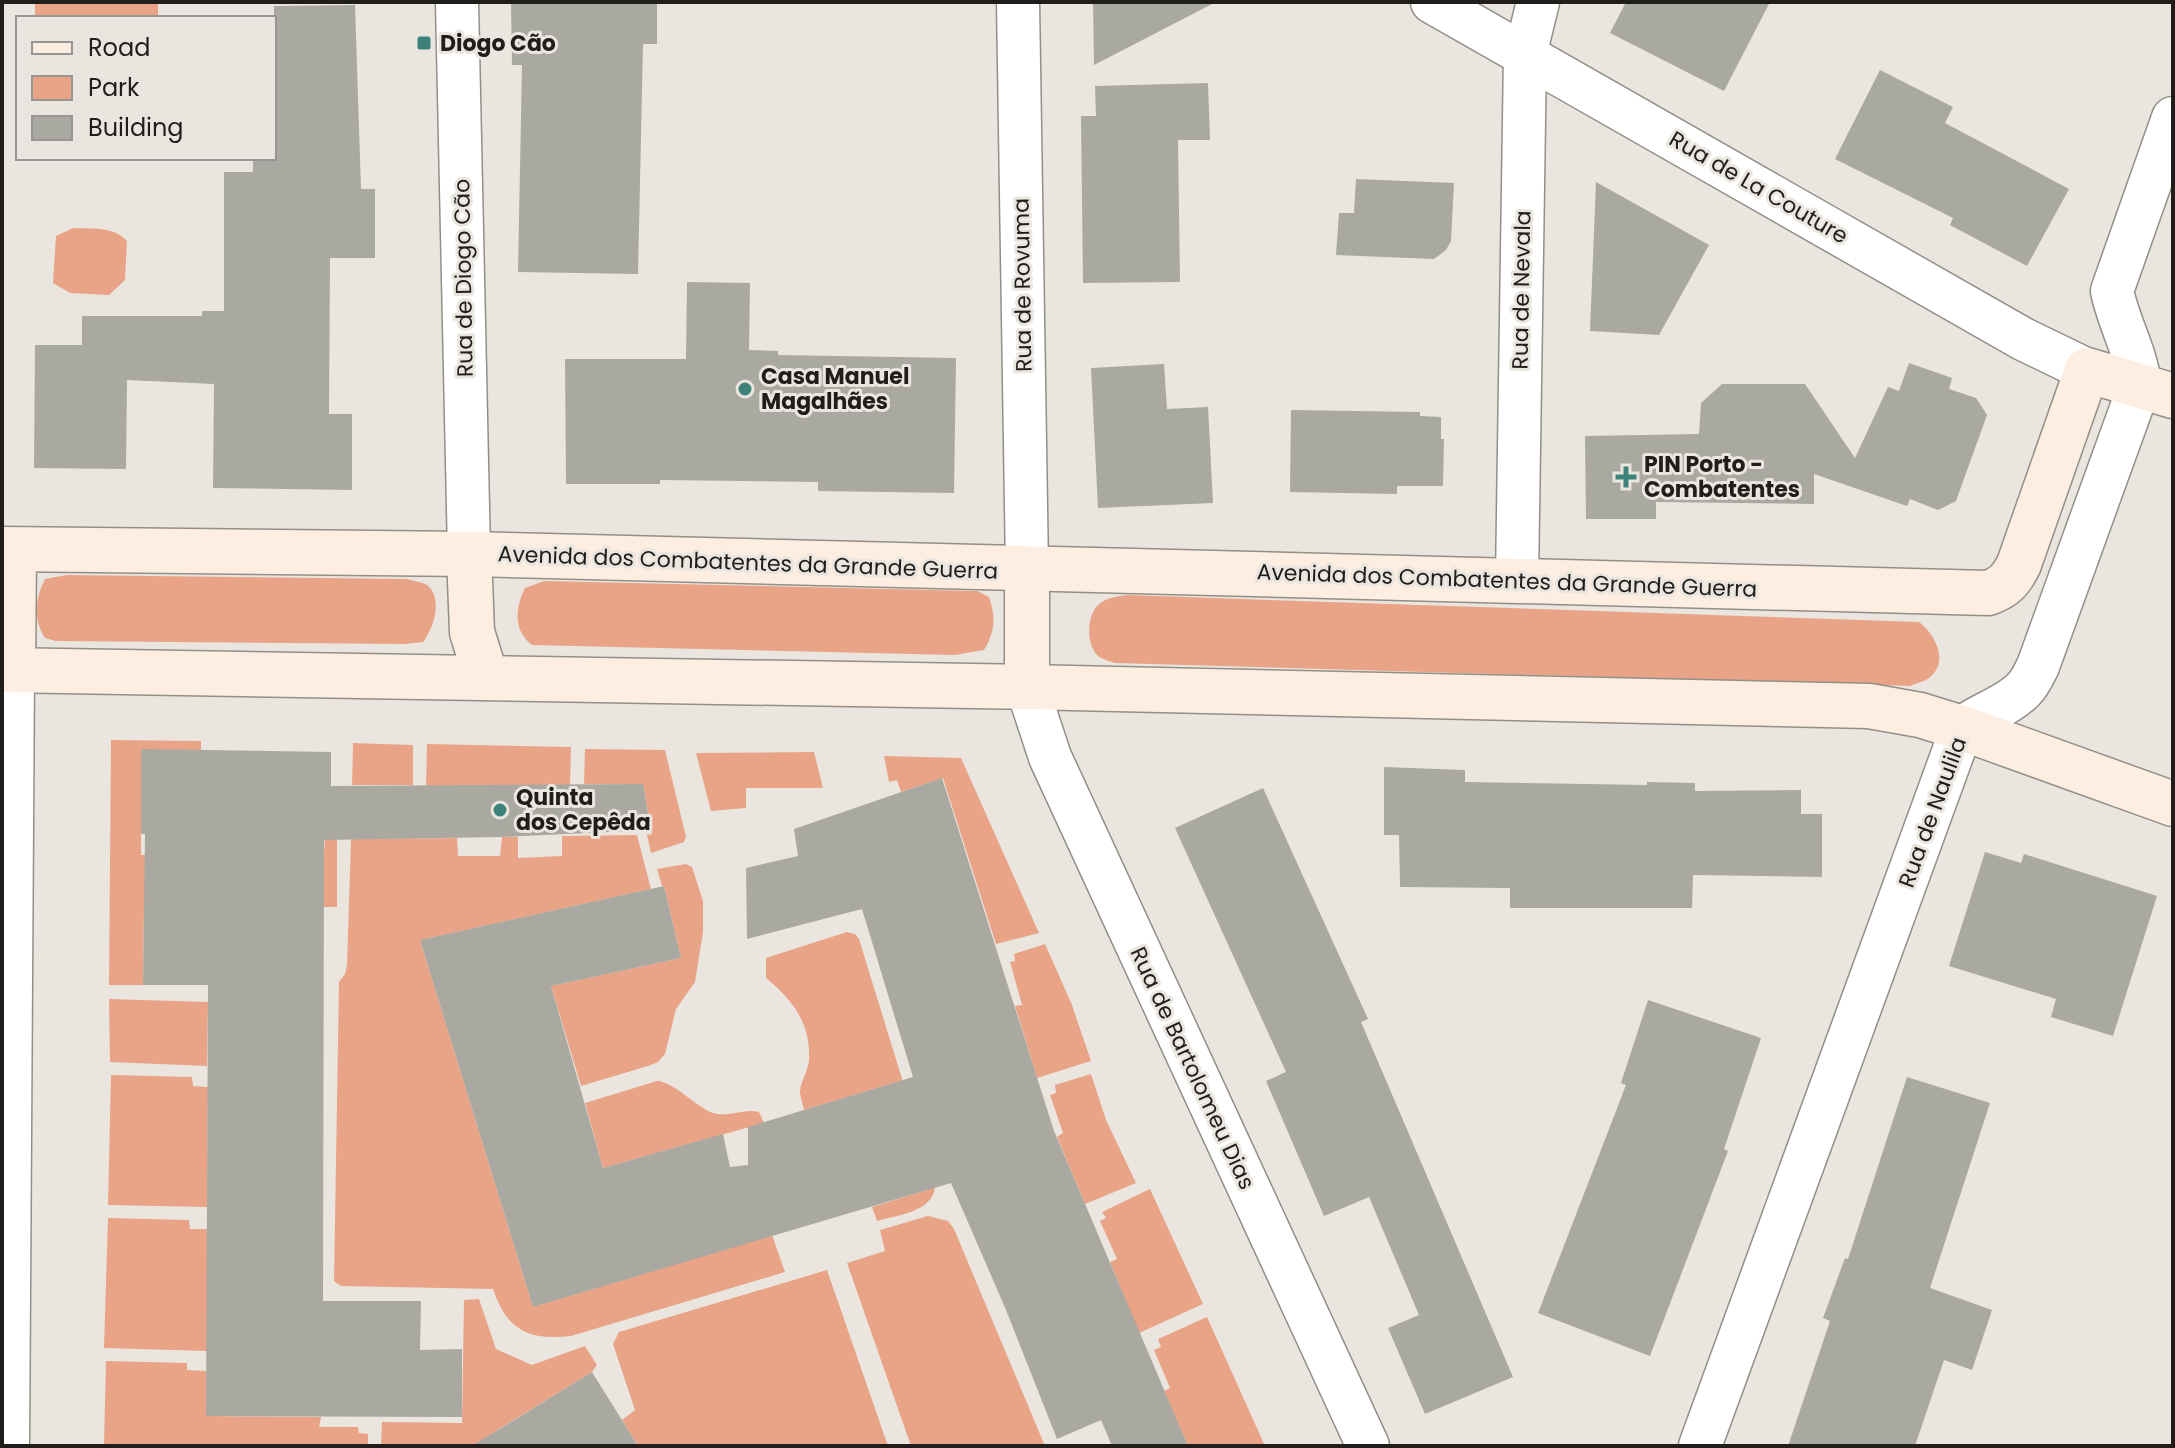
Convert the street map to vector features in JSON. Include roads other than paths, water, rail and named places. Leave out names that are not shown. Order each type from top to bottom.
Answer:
[{"type":"main road","name":"Avenida dos Combatentes da Grande Guerra","points":[[7,670],[8,550],[469,554],[1988,593],[2002,588],[2019,564],[2087,370]]},
{"type":"main road","points":[[2087,370],[2156,390]]},
{"type":"main road","name":"Avenida dos Combatentes da Grande Guerra","points":[[469,554],[472,632],[486,677]]},
{"type":"main road","name":"Avenida dos Combatentes da Grande Guerra","points":[[1027,569],[1027,687]]},
{"type":"main road","points":[[7,670],[1027,687],[1869,706],[1920,715],[1962,728],[2173,804]]},
{"type":"street","name":"Rua de Diogo Cão","points":[[457,2],[469,554]]},
{"type":"street","name":"Rua de Rovuma","points":[[1018,2],[1027,569]]},
{"type":"street","name":"Rua de La Couture","points":[[1432,2],[2023,339],[2087,370]]},
{"type":"street","name":"Rua de Nevala","points":[[1517,579],[1525,55],[1538,2]]},
{"type":"street","points":[[2156,390],[2137,362],[2118,319],[2112,291],[2173,118]]},
{"type":"street","name":"Rua de Naulila","points":[[1700,1446],[1962,728],[2026,688],[2156,390]]},
{"type":"street","points":[[7,670],[8,1446]]},
{"type":"street","name":"Rua de Bartolomeu Dias","points":[[1027,687],[1050,757],[1368,1446]]},
{"type":"place","name":"Diogo Cão","points":[[424,43]]},
{"type":"place","name":"Casa Manuel Magalhães","points":[[745,389]]},
{"type":"place","name":"PIN Porto - Combatentes","points":[[1626,477]]},
{"type":"place","name":"Quinta dos Cepêda","points":[[500,810]]}]
